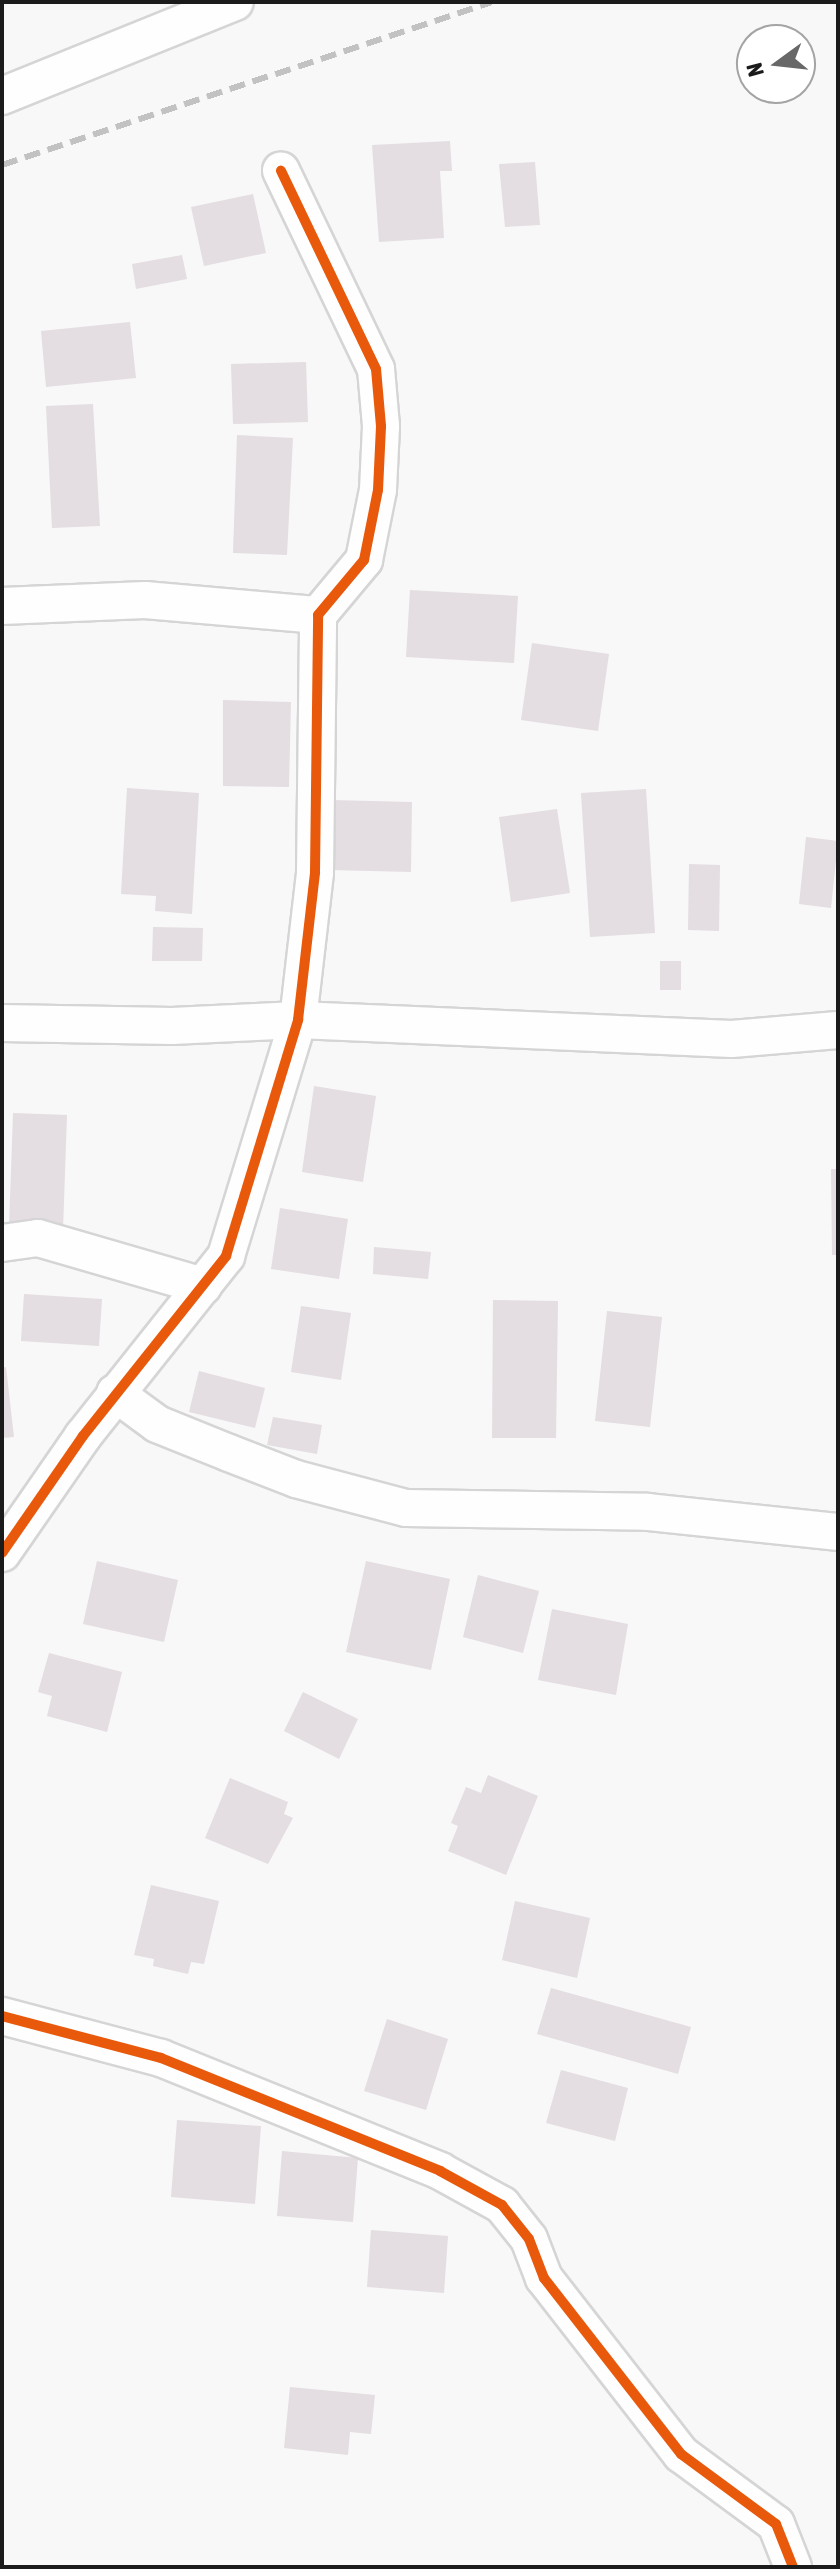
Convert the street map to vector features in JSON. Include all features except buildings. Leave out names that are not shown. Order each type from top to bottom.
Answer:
[{"type":"street","points":[[2,96],[235,2]]},
{"type":"street","points":[[2,1553],[115,1393],[226,1256],[298,1020],[315,872],[318,615],[364,560],[378,490],[381,426],[376,369],[281,171]]},
{"type":"street","points":[[2,606],[145,600],[318,615]]},
{"type":"street","points":[[2,1023],[172,1026],[298,1020],[732,1039],[838,1030]]},
{"type":"street","points":[[2,1243],[38,1238],[203,1286]]},
{"type":"street","points":[[115,1393],[157,1424],[229,1453],[296,1479],[406,1508],[648,1512],[838,1532]]},
{"type":"street","points":[[2,2016],[161,2058],[440,2171],[502,2205],[529,2239],[544,2278],[681,2454],[776,2524],[793,2567]]},
{"type":"railway","points":[[2,165],[492,2]]},
{"type":"cycle path","points":[[2,1553],[83,1436],[226,1256],[298,1020],[315,872],[318,615],[364,560],[378,490],[381,426],[376,369],[281,171]]},
{"type":"cycle path","points":[[2,2016],[161,2058],[440,2171],[502,2205],[529,2239],[544,2278],[681,2454],[776,2524],[793,2567]]}]
